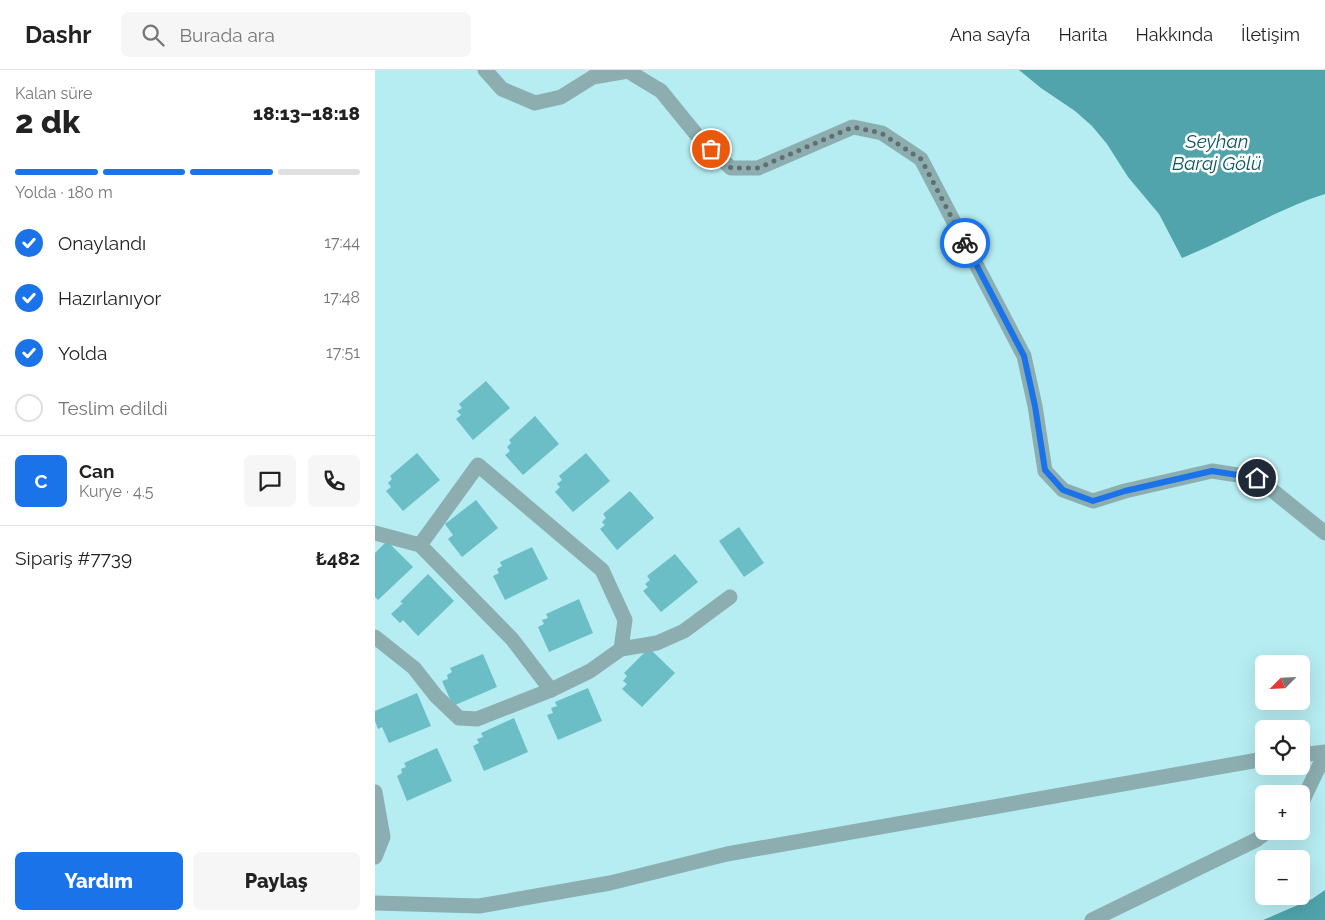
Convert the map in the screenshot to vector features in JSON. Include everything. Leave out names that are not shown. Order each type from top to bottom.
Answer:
[{"type":"street","points":[[485,70],[502,89],[535,103],[561,97],[593,77],[628,71],[661,91],[700,139],[731,168],[758,168],[853,127],[881,133],[921,159],[1024,356],[1035,406],[1045,470],[1063,490],[1093,501],[1125,491],[1212,471],[1257,478],[1325,533]]},
{"type":"street","points":[[420,545],[478,465],[603,570],[625,620],[621,649]]},
{"type":"street","points":[[375,533],[420,545],[511,639],[551,690]]},
{"type":"street","points":[[375,637],[415,668],[436,696],[459,718],[477,719],[551,690],[590,671],[621,649],[657,644],[684,631],[730,597]]},
{"type":"street","points":[[1310,754],[1325,753],[1310,785]]},
{"type":"street","points":[[375,903],[479,906],[610,883],[727,854],[1255,761]]},
{"type":"street","points":[[375,792],[383,837],[375,857]]},
{"type":"street","points":[[1092,920],[1256,840]]},
{"type":"shaded area","points":[[375,70],[1325,70],[1325,920],[375,920]]},
{"type":"water","name":"Seyhan Baraj Gölü","points":[[1019,70],[1325,70],[1325,194],[1288,208],[1182,258],[1159,214],[1128,177],[1107,144],[1092,126],[1075,111],[1041,88]]},
{"type":"water","points":[[1325,890],[1325,920],[1263,920],[1298,905],[1310,905],[1310,900]]},
{"type":"building","points":[[486,381],[510,408],[473,440],[456,419],[461,415],[457,411],[462,408],[459,404]]},
{"type":"building","points":[[535,416],[559,444],[523,475],[505,455],[510,451],[507,447],[511,443],[509,440]]},
{"type":"building","points":[[417,453],[440,480],[403,511],[386,491],[391,487],[388,483],[392,479],[390,476]]},
{"type":"building","points":[[586,453],[610,481],[573,512],[555,492],[560,487],[557,484],[562,480],[559,476]]},
{"type":"building","points":[[630,491],[654,518],[617,550],[600,529],[605,525],[602,522],[606,518],[603,514]]},
{"type":"building","points":[[476,500],[498,528],[462,557],[448,539],[453,535],[445,524]]},
{"type":"building","points":[[739,527],[764,563],[744,577],[719,541]]},
{"type":"building","points":[[387,541],[413,567],[378,600],[375,597],[375,553]]},
{"type":"building","points":[[532,547],[548,579],[505,600],[493,576],[499,573],[497,569],[502,566],[500,562]]},
{"type":"building","points":[[675,554],[698,582],[661,612],[643,591],[648,587],[645,584],[650,580],[647,576]]},
{"type":"building","points":[[428,574],[454,601],[418,636],[403,620],[400,623],[391,614],[403,603],[400,602]]},
{"type":"building","points":[[579,599],[593,633],[549,652],[538,627],[544,624],[542,620],[548,618],[546,614]]},
{"type":"building","points":[[649,648],[675,673],[642,707],[622,689],[627,684],[623,681],[627,676],[624,673]]},
{"type":"building","points":[[483,654],[497,687],[453,706],[442,681],[448,679],[447,675],[452,672],[450,668]]},
{"type":"building","points":[[588,688],[602,721],[558,740],[547,715],[553,713],[551,708],[557,706],[555,702]]},
{"type":"building","points":[[417,693],[431,726],[389,743],[382,727],[378,729],[375,721],[375,711]]},
{"type":"building","points":[[514,718],[528,752],[484,771],[473,746],[479,743],[477,739],[483,737],[481,733]]},
{"type":"building","points":[[437,748],[452,781],[407,801],[397,776],[402,773],[401,769],[406,767],[404,763]]},
{"type":"way so far","points":[[711,149],[731,168],[758,168],[853,127],[881,133],[921,159],[965,243]]},
{"type":"route","points":[[965,243],[1024,356],[1035,406],[1045,470],[1063,490],[1093,501],[1125,491],[1212,471],[1257,478]]}]
